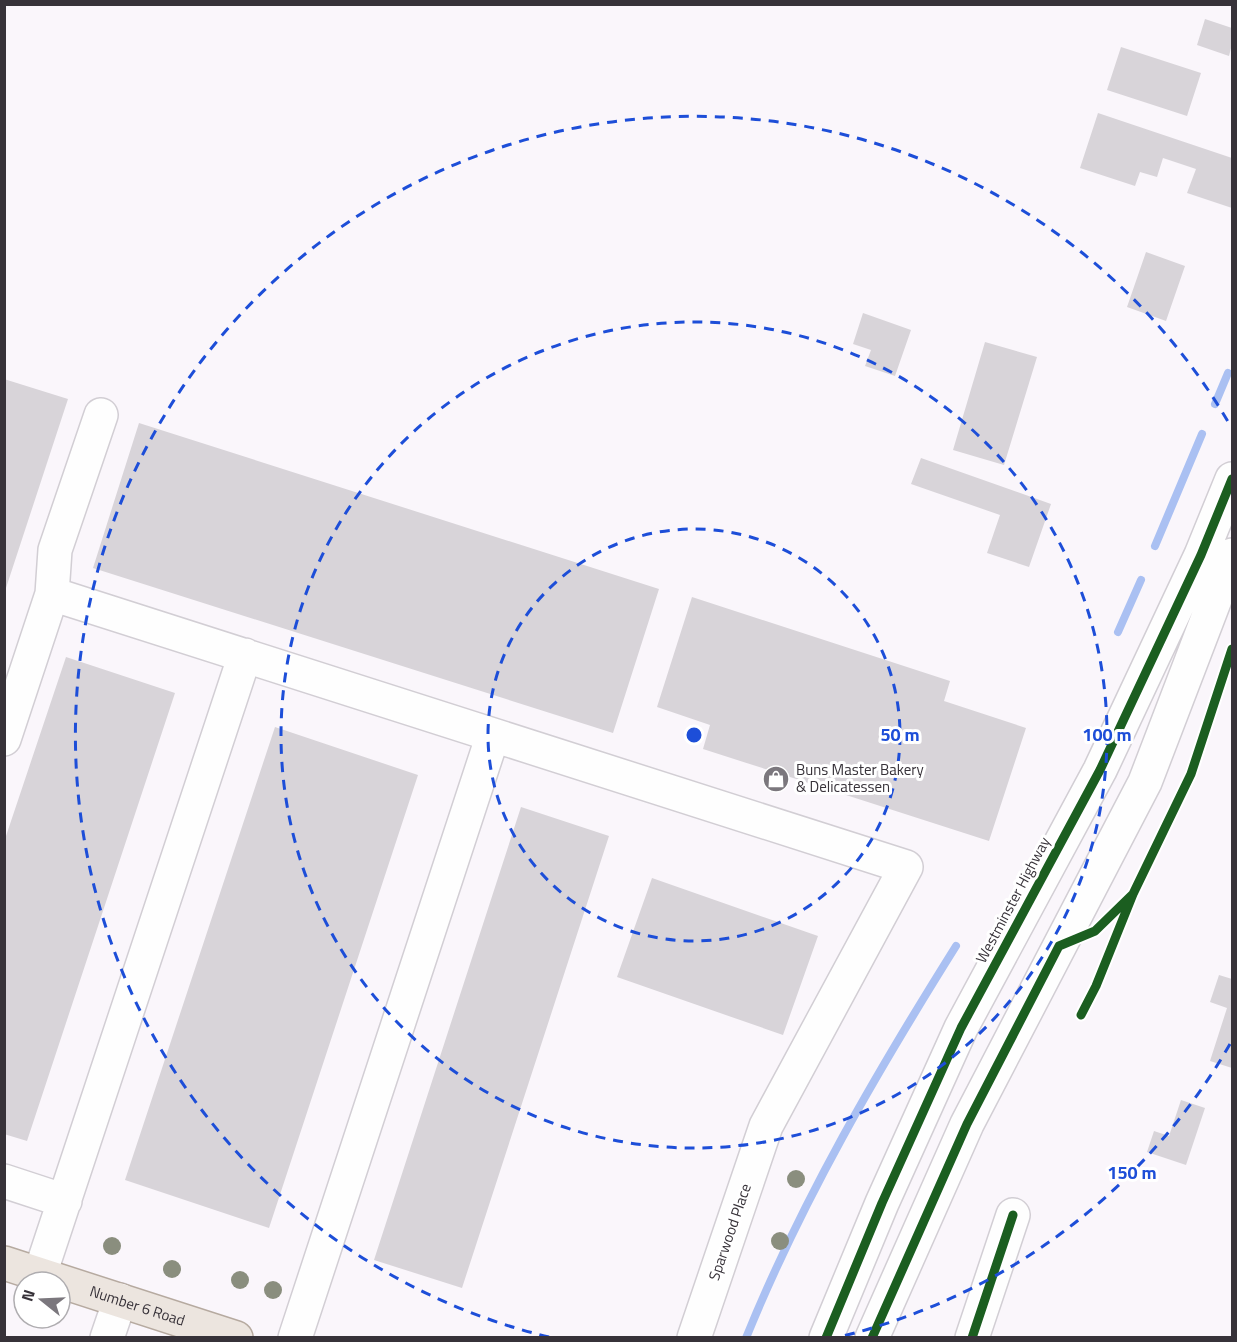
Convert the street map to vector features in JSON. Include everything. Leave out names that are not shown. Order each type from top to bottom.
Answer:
[{"type":"main road","name":"Number 6 Road","points":[[4,1263],[27,1270]]},
{"type":"main road","name":"Number 6 Road","points":[[72,1284],[236,1338]]},
{"type":"street","points":[[4,739],[52,594],[55,550],[101,415]]},
{"type":"street","name":"Westminster Highway","points":[[826,1338],[882,1203],[961,1028],[1100,770],[1201,555],[1233,479]]},
{"type":"street","points":[[872,1338],[967,1124],[1145,782],[1233,555]]},
{"type":"street","points":[[52,594],[493,735],[295,1338]]},
{"type":"street","points":[[41,1270],[245,655]]},
{"type":"street","name":"Sparwood Place","points":[[493,735],[906,867],[766,1126],[694,1338]]},
{"type":"street","points":[[4,1181],[65,1201]]},
{"type":"street","points":[[972,1338],[1013,1215]]},
{"type":"street","points":[[107,1338],[120,1300]]},
{"type":"building","points":[[1205,19],[1232,28],[1229,56],[1197,45]]},
{"type":"building","points":[[1121,47],[1201,73],[1187,116],[1107,90]]},
{"type":"building","points":[[1098,113],[1232,158],[1232,208],[1187,193],[1196,169],[1163,158],[1157,177],[1140,172],[1135,186],[1080,168]]},
{"type":"building","points":[[1146,252],[1185,266],[1166,321],[1127,307]]},
{"type":"building","points":[[863,313],[911,330],[895,376],[865,366],[871,350],[853,344]]},
{"type":"building","points":[[985,342],[1037,357],[1004,465],[953,450]]},
{"type":"building","points":[[4,379],[68,399],[5,591],[4,591]]},
{"type":"building","points":[[139,423],[659,589],[613,733],[93,568]]},
{"type":"building","points":[[921,458],[1051,504],[1029,567],[987,553],[1000,515],[911,484]]},
{"type":"building","points":[[692,597],[950,681],[944,701],[1026,728],[989,841],[703,749],[710,725],[657,707]]},
{"type":"building","points":[[66,657],[175,693],[27,1141],[4,1134],[4,842]]},
{"type":"building","points":[[275,727],[418,775],[269,1228],[125,1180]]},
{"type":"building","points":[[521,807],[609,836],[462,1288],[374,1260]]},
{"type":"building","points":[[652,878],[818,936],[783,1035],[617,977]]},
{"type":"building","points":[[1219,975],[1232,979],[1232,1068],[1210,1061],[1227,1008],[1210,1002]]},
{"type":"building","points":[[1181,1100],[1205,1108],[1186,1165],[1147,1152],[1154,1131],[1169,1136]]},
{"type":"waterway","points":[[1215,404],[1228,373]]},
{"type":"waterway","points":[[1155,546],[1202,434]]},
{"type":"waterway","points":[[1118,632],[1141,580]]},
{"type":"waterway","points":[[746,1338],[791,1236],[842,1138],[956,946]]},
{"type":"cycle path","points":[[826,1338],[882,1203],[961,1028],[1100,770],[1201,555],[1232,479]]},
{"type":"cycle path","points":[[1081,1015],[1096,986],[1133,894],[1191,774],[1232,649]]},
{"type":"cycle path","points":[[872,1338],[967,1124],[1059,946],[1095,931],[1133,894]]},
{"type":"cycle path","points":[[972,1338],[1013,1215]]},
{"type":"place","name":"Buns Master Bakery & Delicatessen","points":[[776,779]]}]
